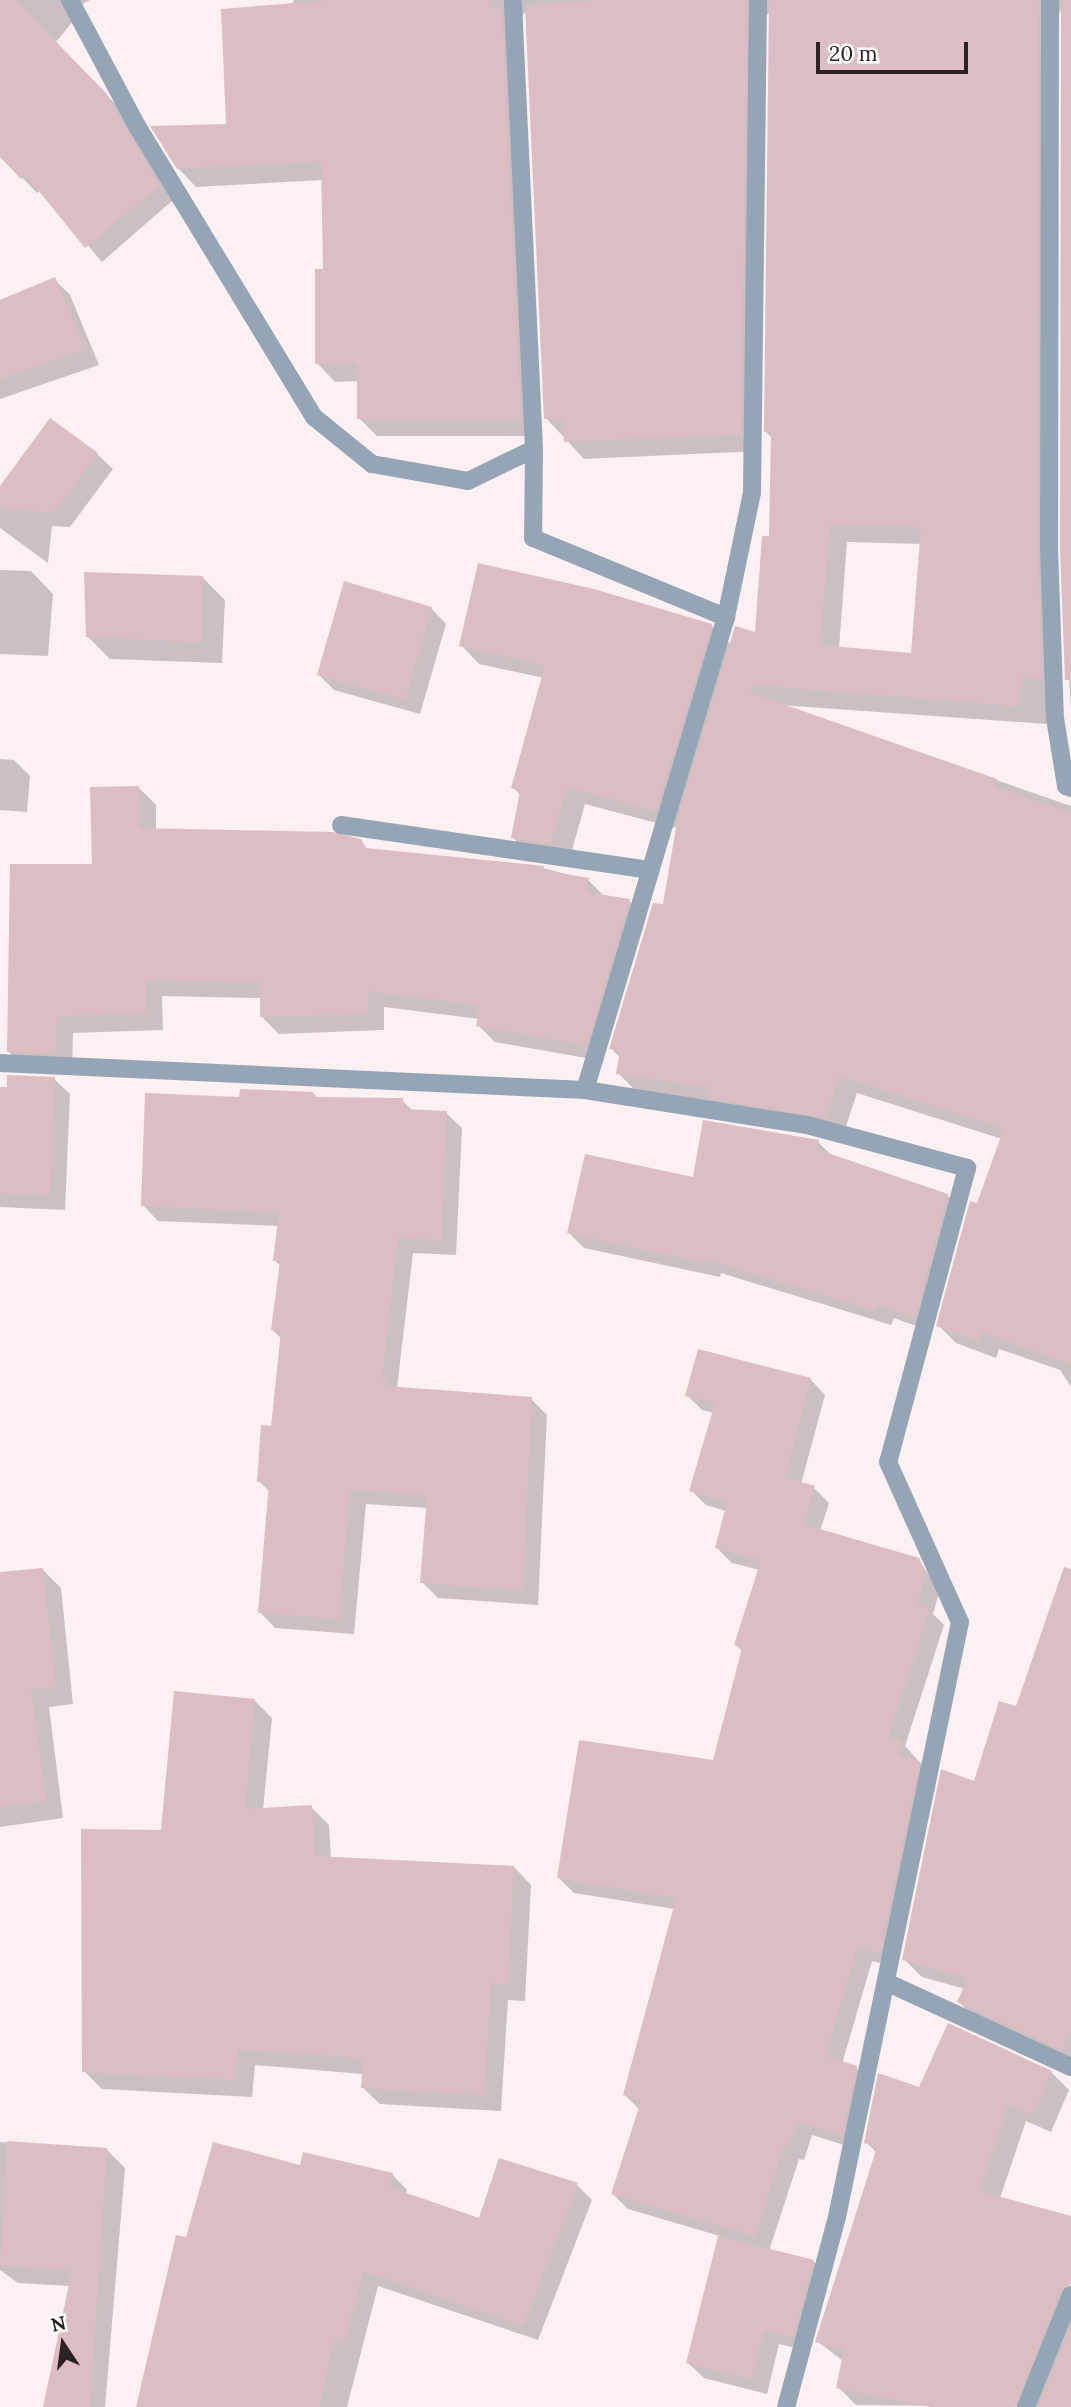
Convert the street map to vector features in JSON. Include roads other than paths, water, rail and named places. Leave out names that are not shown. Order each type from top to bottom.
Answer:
[{"type":"street","points":[[70,0],[137,126],[314,417],[372,464],[468,481],[534,449]]},
{"type":"street","points":[[513,0],[534,449],[533,538],[726,617]]},
{"type":"street","points":[[585,1090],[726,617],[752,493],[758,0]]},
{"type":"street","points":[[1050,0],[1049,548],[1055,718],[1066,786],[1071,788]]},
{"type":"street","points":[[341,825],[651,870]]},
{"type":"street","points":[[0,1063],[585,1090],[807,1125],[967,1168],[888,1462],[960,1622],[837,2217],[786,2407]]},
{"type":"street","points":[[886,1982],[1071,2067]]},
{"type":"street","points":[[1026,2407],[1071,2295]]}]
